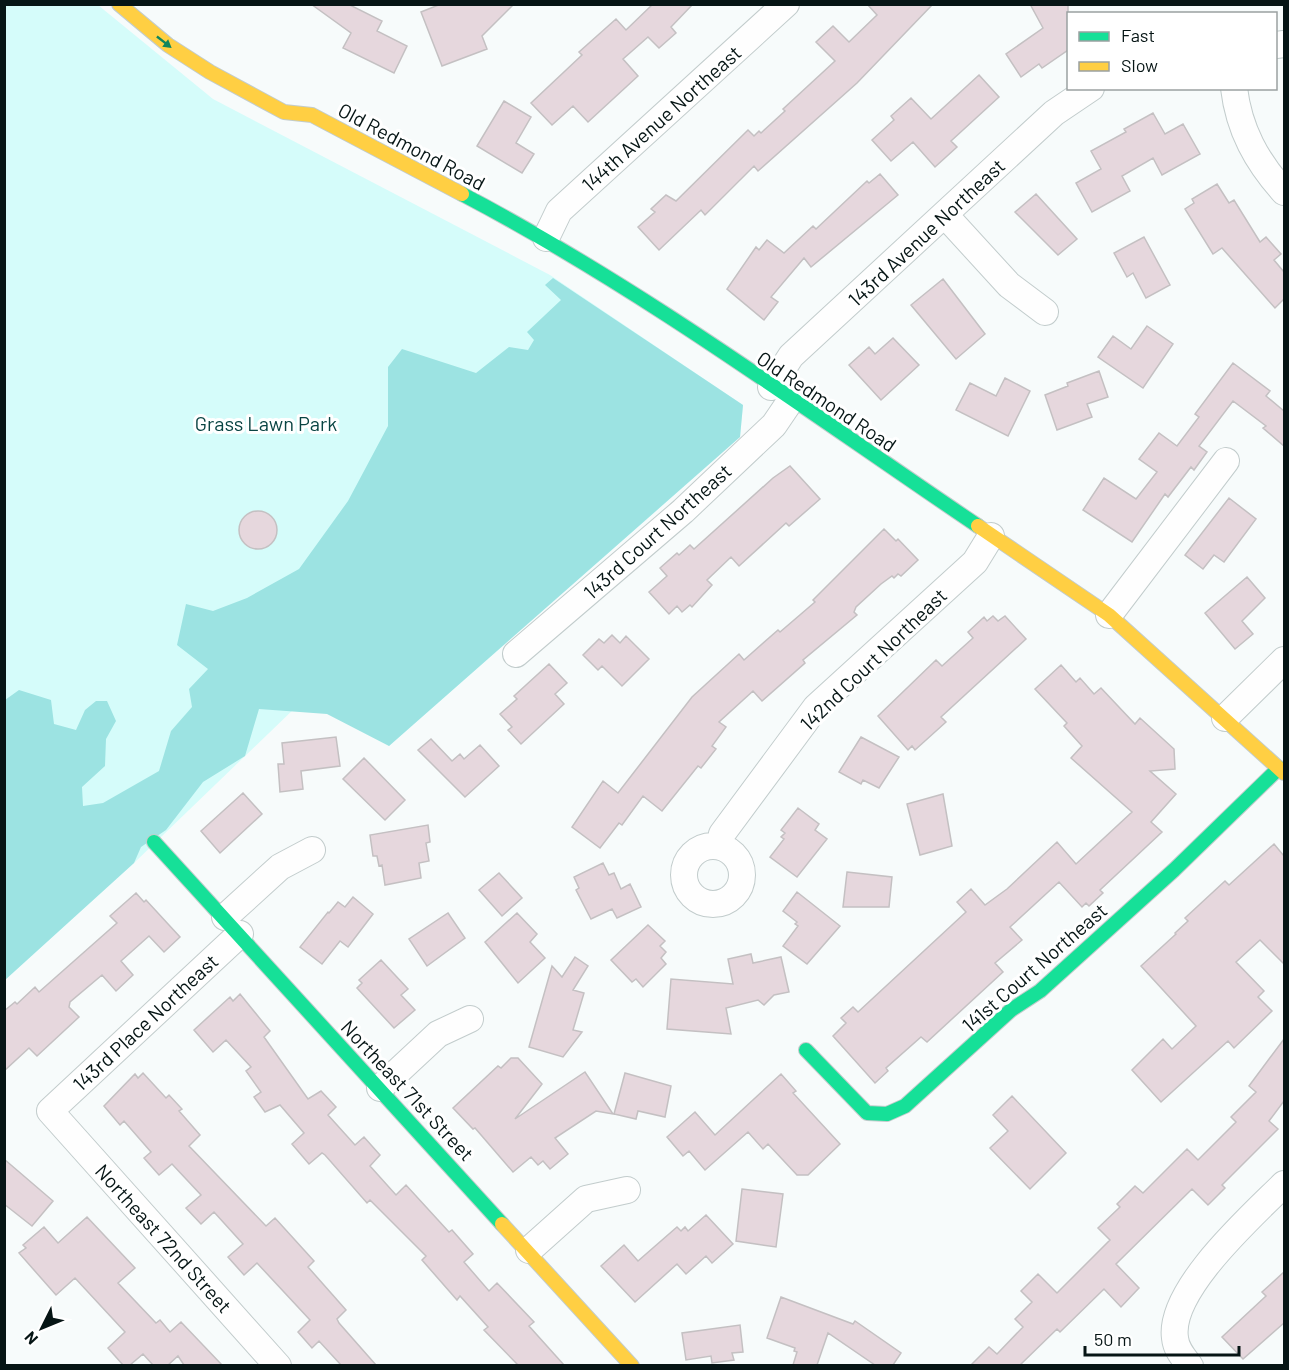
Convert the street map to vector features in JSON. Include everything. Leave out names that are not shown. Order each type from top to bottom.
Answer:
[{"type":"main road","name":"Old Redmond Road","points":[[119,4],[168,45],[210,72],[284,112],[312,115],[546,238],[781,393],[1109,615],[1282,771]]},
{"type":"main road","name":"Old Redmond Road","points":[[302,101],[312,115]]},
{"type":"main road","name":"141st Court Northeast","points":[[806,1050],[867,1113],[887,1114],[905,1106],[1011,1010],[1040,991],[1282,771]]},
{"type":"main road","name":"Northeast 71st Street","points":[[154,842],[632,1365]]},
{"type":"street","name":"144th Avenue Northeast","points":[[546,238],[559,211],[786,4]]},
{"type":"street","name":"143rd Avenue Northeast","points":[[781,393],[791,356],[1054,113],[1088,90]]},
{"type":"street","points":[[1234,90],[1244,133],[1256,158],[1284,192]]},
{"type":"street","points":[[945,215],[1009,285],[1046,312]]},
{"type":"street","name":"143rd Court Northeast","points":[[516,654],[683,511],[774,425],[781,393]]},
{"type":"street","points":[[1109,615],[1226,462]]},
{"type":"street","name":"142nd Court Northeast","points":[[719,846],[722,834],[816,707],[975,562],[991,536]]},
{"type":"street","points":[[1225,718],[1284,660]]},
{"type":"street","points":[[233,926],[280,867],[312,850]]},
{"type":"street","name":"143rd Place Northeast","points":[[50,1111],[233,926]]},
{"type":"street","points":[[380,1088],[438,1034],[470,1019]]},
{"type":"street","name":"Northeast 72nd Street","points":[[50,1111],[278,1365]]},
{"type":"street","points":[[1190,1365],[1181,1355],[1174,1336],[1178,1318],[1191,1286],[1224,1244],[1284,1184]]},
{"type":"street","points":[[529,1250],[586,1199],[627,1190]]},
{"type":"green space","name":"Grass Lawn Park","points":[[5,5],[98,5],[213,99],[550,275],[743,405],[740,437],[389,746],[326,678],[134,863],[5,980]]},
{"type":"shaded area","points":[[553,278],[743,405],[740,437],[389,746],[327,714],[259,709],[245,756],[203,782],[166,830],[141,847],[134,863],[5,980],[5,700],[19,690],[51,700],[54,724],[76,730],[85,710],[96,701],[107,701],[116,721],[106,739],[105,766],[82,787],[83,806],[103,803],[159,771],[171,731],[192,707],[189,689],[208,669],[177,645],[186,604],[213,611],[247,598],[299,569],[348,501],[388,426],[388,367],[402,349],[476,373],[509,347],[528,350],[534,340],[527,332],[561,300],[545,285]]},
{"type":"building","points":[[311,4],[348,4],[382,21],[377,31],[407,46],[394,73],[343,48],[351,33]]},
{"type":"building","points":[[441,4],[514,4],[482,36],[487,49],[442,66],[421,12]]},
{"type":"building","points":[[653,4],[693,4],[671,27],[676,33],[659,48],[648,37],[623,59],[638,76],[588,122],[573,106],[552,125],[531,103],[582,55],[579,52],[616,19],[626,30]]},
{"type":"building","points":[[867,4],[933,4],[857,83],[758,171],[754,166],[705,215],[701,210],[659,250],[638,227],[655,212],[651,209],[666,195],[676,201],[748,130],[754,136],[759,131],[761,133],[785,111],[783,109],[835,61],[816,42],[833,26],[849,42],[877,15]]},
{"type":"building","points":[[1030,4],[1068,4],[1067,51],[1042,68],[1039,64],[1021,77],[1006,54],[1043,28]]},
{"type":"building","points":[[979,75],[999,97],[951,141],[957,147],[935,167],[913,142],[891,161],[872,140],[894,120],[891,116],[911,98],[931,119]]},
{"type":"building","points":[[504,101],[531,117],[516,143],[534,154],[522,173],[477,146]]},
{"type":"building","points":[[1153,113],[1165,134],[1183,124],[1200,154],[1162,175],[1153,158],[1122,176],[1130,191],[1092,212],[1076,183],[1101,169],[1091,151],[1126,132],[1124,129]]},
{"type":"building","points":[[880,174],[898,195],[811,267],[804,258],[771,297],[778,302],[764,320],[727,289],[756,247],[759,250],[767,240],[784,253],[813,226],[816,229],[867,181],[869,183]]},
{"type":"building","points":[[1217,184],[1229,203],[1234,200],[1260,242],[1266,237],[1281,254],[1274,260],[1284,272],[1284,299],[1275,308],[1222,248],[1213,254],[1185,209],[1194,203],[1192,199]]},
{"type":"building","points":[[1036,194],[1077,239],[1058,255],[1015,212]]},
{"type":"building","points":[[1144,237],[1170,285],[1146,298],[1133,273],[1127,277],[1114,253]]},
{"type":"building","points":[[943,279],[985,334],[956,359],[911,305]]},
{"type":"building","points":[[1147,326],[1173,344],[1143,388],[1098,357],[1113,336],[1131,349]]},
{"type":"building","points":[[893,338],[919,365],[881,400],[849,365],[869,347],[875,354]]},
{"type":"building","points":[[1233,363],[1270,391],[1266,396],[1284,411],[1284,446],[1263,428],[1266,426],[1233,401],[1199,446],[1207,452],[1194,470],[1191,467],[1168,497],[1165,494],[1132,542],[1083,510],[1104,478],[1136,499],[1157,472],[1139,459],[1159,433],[1177,446],[1199,417],[1195,414]]},
{"type":"building","points":[[1099,371],[1108,397],[1087,404],[1092,417],[1057,430],[1045,395],[1068,386],[1067,383]]},
{"type":"building","points":[[1005,378],[1030,391],[1008,436],[956,410],[970,383],[996,396]]},
{"type":"building","points":[[790,466],[820,499],[789,526],[786,523],[739,566],[731,557],[707,580],[712,585],[692,607],[690,605],[682,612],[677,606],[669,614],[649,592],[667,576],[660,568],[690,545],[694,549],[773,478]]},
{"type":"building","points":[[1229,498],[1256,519],[1224,562],[1214,555],[1203,569],[1185,555]]},
{"type":"building","points":[[258,511],[265,512],[271,517],[276,523],[276,537],[271,543],[265,548],[258,549],[251,548],[245,543],[240,537],[239,530],[240,523],[245,517],[251,512]]},
{"type":"building","points":[[884,529],[896,541],[898,539],[918,560],[901,576],[898,574],[894,578],[892,576],[881,584],[856,607],[854,612],[857,615],[803,660],[805,663],[762,701],[753,691],[719,722],[726,727],[712,746],[716,749],[701,768],[698,766],[662,811],[643,796],[622,825],[619,823],[600,848],[572,827],[603,781],[618,793],[692,697],[739,654],[744,660],[815,602],[813,600]]},
{"type":"building","points":[[1247,577],[1265,598],[1242,621],[1253,634],[1235,649],[1205,613]]},
{"type":"building","points":[[993,616],[998,621],[1005,616],[1026,639],[941,717],[946,722],[915,750],[912,746],[908,750],[878,716],[936,660],[942,666],[973,638],[968,632],[984,617],[987,621]]},
{"type":"building","points":[[612,635],[620,643],[626,636],[649,659],[622,686],[602,666],[598,670],[583,655],[599,639],[604,643]]},
{"type":"building","points":[[549,664],[567,683],[555,694],[564,704],[521,744],[508,730],[512,727],[500,714],[517,699],[514,696]]},
{"type":"building","points":[[1061,665],[1076,682],[1080,678],[1094,694],[1101,688],[1135,724],[1140,718],[1174,749],[1175,769],[1150,771],[1176,794],[1151,822],[1162,832],[1100,890],[1103,893],[1089,906],[1086,903],[1082,907],[1059,882],[1010,927],[1022,940],[995,963],[1003,972],[927,1042],[921,1037],[886,1068],[888,1071],[875,1083],[833,1036],[846,1023],[841,1018],[853,1007],[858,1012],[966,912],[957,902],[971,889],[985,905],[1007,889],[1057,842],[1076,864],[1132,812],[1071,758],[1082,746],[1064,726],[1067,723],[1035,689]]},
{"type":"building","points":[[336,737],[340,766],[301,771],[303,789],[280,792],[278,764],[284,764],[282,743]]},
{"type":"building","points":[[861,737],[899,757],[879,788],[863,780],[861,784],[839,772]]},
{"type":"building","points":[[431,739],[452,761],[460,754],[464,759],[480,745],[499,766],[465,797],[418,750]]},
{"type":"building","points":[[364,758],[405,800],[385,820],[343,779]]},
{"type":"building","points":[[243,793],[262,814],[220,853],[201,831]]},
{"type":"building","points":[[943,794],[952,846],[920,855],[907,804]]},
{"type":"building","points":[[798,808],[819,824],[815,830],[827,839],[797,877],[770,857],[784,839],[781,837],[785,833],[781,830]]},
{"type":"building","points":[[428,825],[430,842],[426,843],[429,861],[419,863],[421,878],[385,885],[382,865],[379,866],[377,856],[373,856],[370,835]]},
{"type":"building","points":[[1274,844],[1284,856],[1284,964],[1260,940],[1236,962],[1264,991],[1258,997],[1272,1011],[1234,1048],[1228,1041],[1161,1102],[1132,1070],[1163,1039],[1172,1049],[1196,1026],[1141,966],[1188,921],[1185,918],[1225,881],[1229,885]]},
{"type":"building","points":[[603,863],[609,875],[614,873],[621,889],[630,884],[641,907],[617,918],[612,909],[591,919],[576,890],[579,888],[574,877]]},
{"type":"building","points":[[847,872],[892,877],[889,907],[843,907]]},
{"type":"building","points":[[499,873],[522,898],[502,916],[479,890]]},
{"type":"building","points":[[797,892],[840,926],[807,964],[783,946],[798,926],[795,924],[797,922],[783,911]]},
{"type":"building","points":[[136,893],[144,902],[146,900],[180,937],[164,952],[149,936],[121,961],[133,975],[116,991],[102,975],[70,1002],[69,1007],[79,1017],[37,1056],[29,1048],[4,1071],[4,1011],[15,1002],[17,1004],[35,987],[39,992],[117,923],[110,916]]},
{"type":"building","points":[[353,897],[373,914],[348,947],[340,941],[322,964],[300,947],[338,902],[345,907]]},
{"type":"building","points":[[448,913],[465,938],[427,966],[409,939]]},
{"type":"building","points":[[517,913],[537,934],[530,942],[545,958],[518,983],[485,942]]},
{"type":"building","points":[[648,925],[665,941],[660,946],[666,952],[661,958],[666,964],[643,987],[636,979],[632,982],[611,960]]},
{"type":"building","points":[[751,954],[753,963],[781,957],[789,992],[774,995],[764,1005],[758,1000],[726,1008],[731,1034],[667,1029],[671,979],[733,984],[728,959]]},
{"type":"building","points":[[575,957],[588,966],[573,990],[584,993],[573,1030],[582,1032],[563,1057],[529,1047],[552,966],[562,977]]},
{"type":"building","points":[[381,960],[408,989],[401,995],[415,1010],[394,1028],[357,988],[362,983],[359,980]]},
{"type":"building","points":[[240,994],[270,1031],[264,1037],[308,1099],[321,1091],[336,1107],[328,1115],[355,1145],[364,1137],[380,1155],[370,1166],[396,1195],[406,1185],[449,1232],[452,1230],[473,1254],[464,1262],[489,1291],[497,1283],[534,1322],[529,1326],[564,1365],[518,1365],[484,1330],[488,1327],[460,1296],[457,1300],[422,1260],[426,1256],[370,1200],[367,1203],[325,1155],[322,1153],[309,1164],[292,1144],[304,1133],[280,1105],[265,1112],[254,1097],[261,1092],[246,1071],[251,1067],[226,1040],[213,1052],[194,1030],[230,997],[233,1001]]},
{"type":"building","points":[[1284,1039],[1284,1101],[1269,1121],[1278,1129],[1222,1185],[1225,1188],[1208,1205],[1192,1189],[1116,1264],[1139,1288],[1121,1307],[1104,1289],[1060,1332],[1057,1329],[1020,1365],[971,1365],[989,1347],[997,1354],[1023,1327],[1015,1319],[1032,1302],[1021,1291],[1038,1274],[1057,1293],[1110,1240],[1098,1228],[1120,1207],[1117,1204],[1135,1186],[1143,1193],[1187,1149],[1198,1160],[1236,1122],[1231,1117],[1256,1092],[1249,1086]]},
{"type":"building","points":[[511,1058],[518,1058],[542,1084],[515,1119],[585,1072],[613,1114],[596,1111],[555,1138],[568,1154],[550,1169],[543,1161],[538,1165],[531,1157],[513,1172],[475,1128],[473,1129],[453,1108],[498,1066],[501,1068]]},
{"type":"building","points":[[143,1073],[166,1098],[169,1095],[182,1109],[179,1111],[200,1135],[189,1146],[266,1226],[275,1218],[314,1261],[308,1267],[346,1310],[337,1319],[339,1323],[376,1365],[341,1365],[319,1341],[312,1348],[298,1332],[310,1320],[257,1263],[244,1275],[228,1257],[243,1244],[214,1212],[201,1224],[186,1208],[201,1195],[172,1164],[159,1175],[144,1158],[151,1152],[124,1121],[120,1125],[104,1106],[135,1074],[138,1078]]},
{"type":"building","points":[[625,1073],[671,1086],[665,1117],[638,1111],[636,1119],[614,1114]]},
{"type":"building","points":[[781,1074],[796,1091],[793,1093],[840,1144],[808,1175],[797,1175],[768,1144],[763,1149],[748,1132],[705,1170],[689,1151],[683,1156],[667,1137],[695,1112],[715,1135]]},
{"type":"building","points":[[1012,1096],[1066,1153],[1030,1189],[990,1148],[1008,1131],[993,1115]]},
{"type":"building","points":[[4,1159],[53,1201],[32,1226],[4,1204]]},
{"type":"building","points":[[742,1189],[783,1194],[776,1247],[736,1241]]},
{"type":"building","points":[[706,1215],[733,1244],[712,1263],[706,1256],[686,1274],[677,1264],[635,1302],[601,1266],[624,1245],[638,1261],[677,1227],[681,1231],[685,1227],[688,1231]]},
{"type":"building","points":[[87,1217],[135,1268],[118,1283],[156,1323],[160,1320],[170,1332],[181,1322],[222,1365],[184,1365],[178,1356],[168,1365],[153,1365],[143,1354],[130,1365],[123,1365],[108,1348],[125,1332],[75,1278],[56,1295],[19,1253],[26,1248],[23,1245],[44,1227],[58,1243]]},
{"type":"building","points":[[1284,1272],[1284,1323],[1243,1359],[1222,1337],[1266,1296],[1262,1292]]},
{"type":"building","points":[[781,1297],[853,1324],[855,1321],[901,1353],[893,1365],[875,1365],[828,1333],[817,1365],[793,1365],[797,1352],[794,1351],[795,1348],[767,1338]]},
{"type":"building","points":[[740,1325],[743,1352],[732,1353],[734,1360],[712,1363],[711,1356],[686,1360],[682,1333]]},
{"type":"traffic: fast","points":[[462,194],[529,231],[660,311],[978,526]]},
{"type":"traffic: fast","points":[[806,1050],[867,1113],[887,1114],[905,1106],[1011,1010],[1040,991],[1174,870],[1279,768]]},
{"type":"traffic: fast","points":[[154,842],[502,1224]]},
{"type":"traffic: slow","points":[[119,4],[168,45],[210,72],[284,112],[312,115],[462,194]]},
{"type":"traffic: slow","points":[[978,526],[1109,615],[1284,773]]},
{"type":"traffic: slow","points":[[502,1224],[632,1366]]}]
